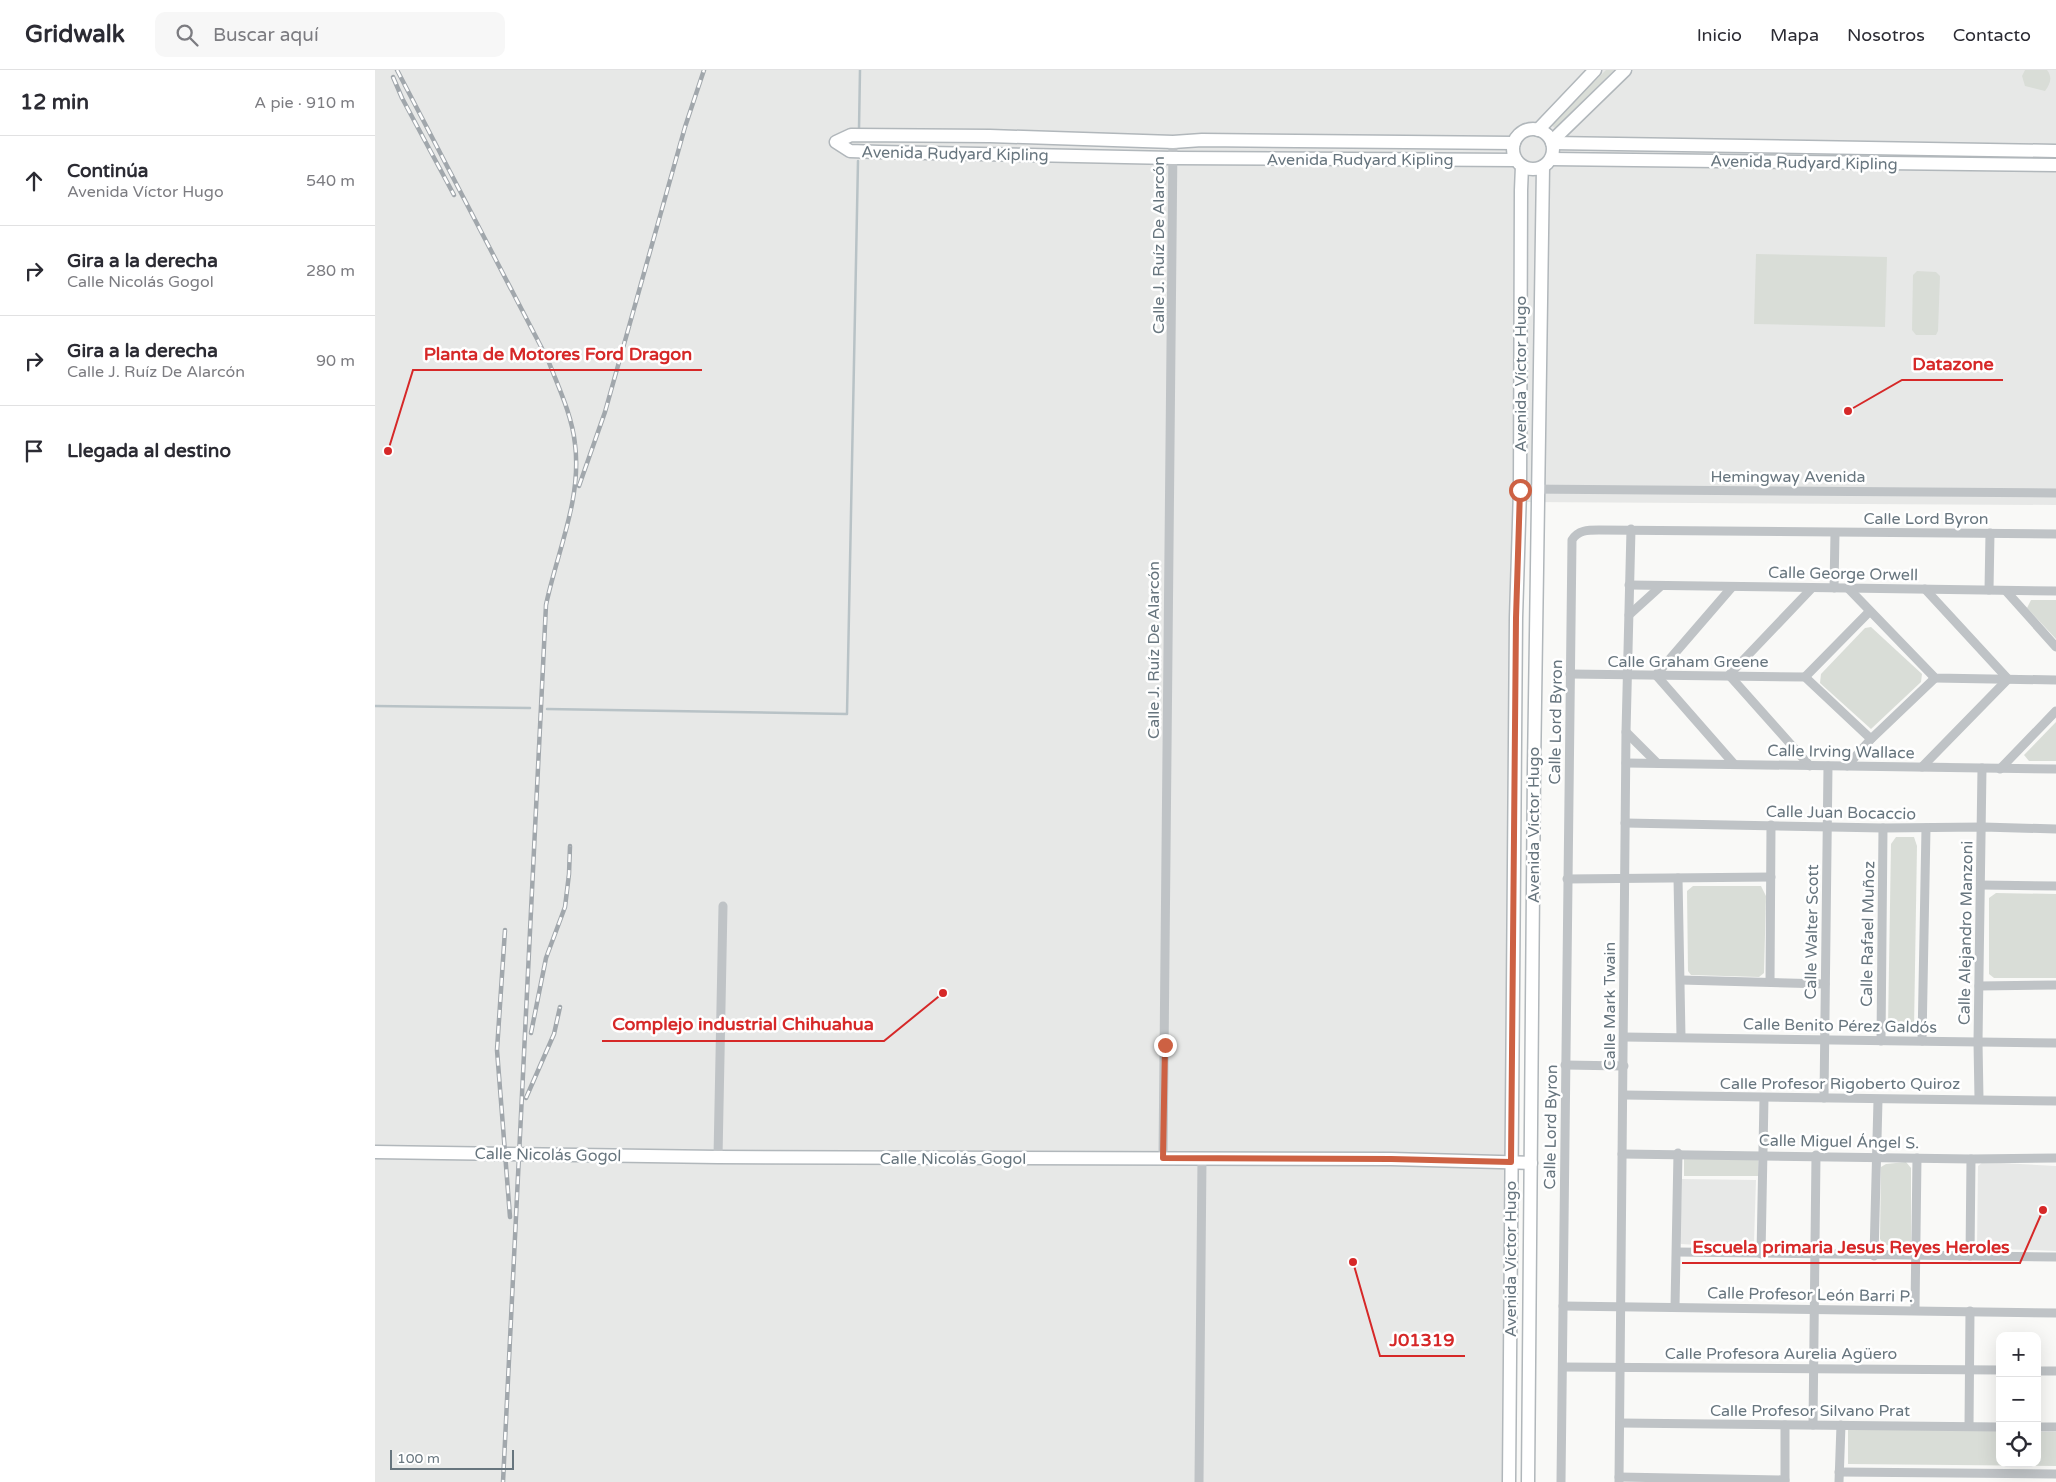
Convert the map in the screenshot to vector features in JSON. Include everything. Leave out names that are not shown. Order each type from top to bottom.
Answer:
[{"type":"street","points":[[1538,130],[1595,70]]},
{"type":"street","points":[[1552,142],[1625,70]]},
{"type":"street","points":[[1538,130],[1548,136],[1552,142],[1553,154],[1547,163],[1533,170],[1519,163],[1513,149],[1514,143],[1520,134],[1526,131],[1538,130]]},
{"type":"street","name":"Avenida Rudyard Kipling","points":[[1514,143],[1202,140],[1173,142],[990,136],[851,135],[837,142],[850,151],[879,152],[1519,163]]},
{"type":"street","points":[[879,136],[879,152]]},
{"type":"street","name":"Calle J. Ruíz De Alarcón","points":[[1163,1158],[1173,142]]},
{"type":"street","name":"Avenida Rudyard Kipling","points":[[1552,142],[2056,151]]},
{"type":"street","name":"Avenida Víctor Hugo","points":[[1509,1482],[1516,618],[1520,489],[1519,163]]},
{"type":"street","name":"Avenida Rudyard Kipling","points":[[1547,163],[2056,165]]},
{"type":"street","name":"Avenida Víctor Hugo","points":[[1529,1482],[1538,490],[1547,163]]},
{"type":"street","points":[[1519,379],[1540,378]]},
{"type":"street","name":"Hemingway Avenida","points":[[1520,489],[2056,493]]},
{"type":"street","name":"Calle Lord Byron","points":[[1561,1482],[1572,540],[1575,535],[1583,530],[1631,529],[1835,533],[2056,534]]},
{"type":"street","name":"Calle Mark Twain","points":[[1619,1480],[1626,732],[1631,529]]},
{"type":"street","points":[[1834,588],[1835,533]]},
{"type":"street","points":[[1989,590],[1990,533]]},
{"type":"street","name":"Calle George Orwell","points":[[1629,585],[2056,591]]},
{"type":"street","points":[[1629,615],[1661,586]]},
{"type":"street","points":[[1732,587],[1656,676],[1734,764]]},
{"type":"street","points":[[1810,766],[1729,675],[1812,588]]},
{"type":"street","points":[[1848,588],[1869,612],[1935,678]]},
{"type":"street","points":[[1925,589],[2008,679]]},
{"type":"street","points":[[2006,590],[2056,647]]},
{"type":"street","points":[[1869,612],[1805,677],[1871,738]]},
{"type":"street","name":"Calle Graham Greene","points":[[1570,674],[1805,677]]},
{"type":"street","points":[[1847,766],[1871,738],[1935,678],[2056,680]]},
{"type":"street","points":[[1922,767],[2008,679]]},
{"type":"street","points":[[2000,769],[2056,711]]},
{"type":"street","points":[[1626,732],[1657,763]]},
{"type":"street","name":"Calle Irving Wallace","points":[[1626,763],[2056,769]]},
{"type":"street","name":"Calle Walter Scott","points":[[1824,1098],[1828,766]]},
{"type":"street","name":"Calle Alejandro Manzoni","points":[[1979,1098],[1978,1042],[1983,827],[1982,768]]},
{"type":"street","name":"Calle Juan Bocaccio","points":[[1625,823],[2056,829]]},
{"type":"street","points":[[1770,982],[1771,826]]},
{"type":"street","name":"Calle Rafael Muñoz","points":[[1881,1041],[1883,828]]},
{"type":"street","points":[[1922,1041],[1926,828]]},
{"type":"street","points":[[1567,879],[1771,877]]},
{"type":"street","points":[[1678,878],[1681,1037]]},
{"type":"street","points":[[1981,885],[2056,886]]},
{"type":"street","points":[[718,1157],[723,906]]},
{"type":"street","points":[[1681,980],[1825,984]]},
{"type":"street","points":[[1979,986],[2056,986]]},
{"type":"street","name":"Calle Benito Pérez Galdós","points":[[1624,1036],[1825,1041],[2056,1043]]},
{"type":"street","points":[[1565,1065],[1623,1066]]},
{"type":"street","name":"Calle Profesor Rigoberto Quiroz","points":[[1624,1095],[1878,1100],[1979,1098],[2056,1101]]},
{"type":"street","points":[[1761,1254],[1764,1098]]},
{"type":"street","points":[[1874,1256],[1878,1100]]},
{"type":"street","name":"Calle Nicolás Gogol","points":[[375,1152],[718,1157],[1202,1158],[1531,1163]]},
{"type":"street","points":[[1675,1307],[1678,1153]]},
{"type":"street","name":"Calle Miguel Ángel S.","points":[[1622,1154],[1763,1154],[1971,1159],[2056,1158]]},
{"type":"street","points":[[1813,1425],[1817,1155]]},
{"type":"street","points":[[1199,1482],[1202,1158]]},
{"type":"street","points":[[1915,1310],[1917,1158]]},
{"type":"street","points":[[1970,1256],[1971,1159]]},
{"type":"street","points":[[1677,1252],[2056,1257]]},
{"type":"street","name":"Calle Profesor León Barri P.","points":[[1563,1306],[2056,1313]]},
{"type":"street","points":[[1969,1426],[1970,1311]]},
{"type":"street","name":"Calle Profesora Aurelia Agüero","points":[[1563,1366],[1996,1370]]},
{"type":"street","points":[[2041,1370],[2056,1371]]},
{"type":"street","name":"Calle Profesor Silvano Prat","points":[[1620,1423],[1996,1426]]},
{"type":"street","points":[[1619,1480],[1785,1481],[1785,1425]]},
{"type":"street","points":[[1839,1482],[1841,1425]]},
{"type":"street","points":[[2041,1427],[2056,1427]]},
{"type":"street","points":[[1839,1472],[2056,1474]]},
{"type":"shaded area","points":[[375,70],[2056,70],[2056,505],[1512,502],[1510,1482],[375,1482]]},
{"type":"shaded area","points":[[1606,70],[1614,70],[1555,128],[1551,125]]},
{"type":"shaded area","points":[[2025,70],[2047,70],[2050,81],[2045,91],[2025,86],[2022,76]]},
{"type":"shaded area","points":[[1756,254],[1887,257],[1885,327],[1754,324]]},
{"type":"shaded area","points":[[1917,271],[1936,272],[1940,276],[1938,331],[1936,335],[1916,335],[1912,330],[1913,275]]},
{"type":"shaded area","points":[[2031,600],[2056,600],[2056,639],[2027,608]]},
{"type":"shaded area","points":[[1871,627],[1922,674],[1921,682],[1871,729],[1820,683],[1821,674],[1865,628]]},
{"type":"shaded area","points":[[2056,722],[2056,761],[2029,761],[2024,755]]},
{"type":"shaded area","points":[[1896,837],[1914,837],[1917,846],[1914,1029],[1909,1034],[1894,1032],[1888,1027],[1891,844]]},
{"type":"shaded area","points":[[1693,886],[1761,886],[1766,896],[1764,973],[1759,977],[1691,975],[1688,971],[1687,891]]},
{"type":"shaded area","points":[[1996,893],[2056,894],[2056,978],[1994,978],[1989,974],[1989,898]]},
{"type":"shaded area","points":[[1684,1157],[1758,1157],[1758,1176],[1684,1176]]},
{"type":"shaded area","points":[[1906,1162],[1911,1168],[1911,1244],[1905,1246],[1884,1245],[1880,1239],[1881,1167],[1886,1164]]},
{"type":"shaded area","points":[[1983,1162],[2056,1166],[2056,1251],[1977,1248],[1978,1166]]},
{"type":"shaded area","points":[[1682,1179],[1756,1180],[1754,1242],[1752,1246],[1749,1248],[1681,1244]]},
{"type":"shaded area","points":[[1848,1428],[1996,1431],[1996,1465],[1848,1464]]},
{"type":"shaded area","points":[[2041,1432],[2056,1432],[2056,1466],[2041,1466]]},
{"type":"waterway","points":[[859,129],[860,70]]},
{"type":"waterway","points":[[547,709],[847,714],[858,161]]},
{"type":"waterway","points":[[375,706],[530,708]]},
{"type":"railway","points":[[397,70],[548,360],[568,412],[575,444],[576,465],[572,505],[546,605],[503,1482]]},
{"type":"railway","points":[[579,486],[605,412],[685,127],[704,70]]},
{"type":"railway","points":[[393,77],[402,98],[454,195]]},
{"type":"railway","points":[[531,1033],[546,958],[565,907],[570,846]]},
{"type":"railway","points":[[505,930],[497,1050],[510,1217]]},
{"type":"railway","points":[[526,1098],[554,1034],[560,1007]]},
{"type":"place","name":"Datazone","points":[[1848,411]]},
{"type":"place","name":"Planta de Motores Ford Dragon","points":[[388,451]]},
{"type":"place","name":"Complejo industrial Chihuahua","points":[[943,993]]},
{"type":"place","name":"Escuela primaria Jesus Reyes Heroles","points":[[2043,1210]]},
{"type":"place","name":"J01319","points":[[1353,1262]]},
{"type":"route","points":[[1165,1045],[1163,1158],[1391,1159],[1511,1162],[1516,618],[1520,490]]}]
